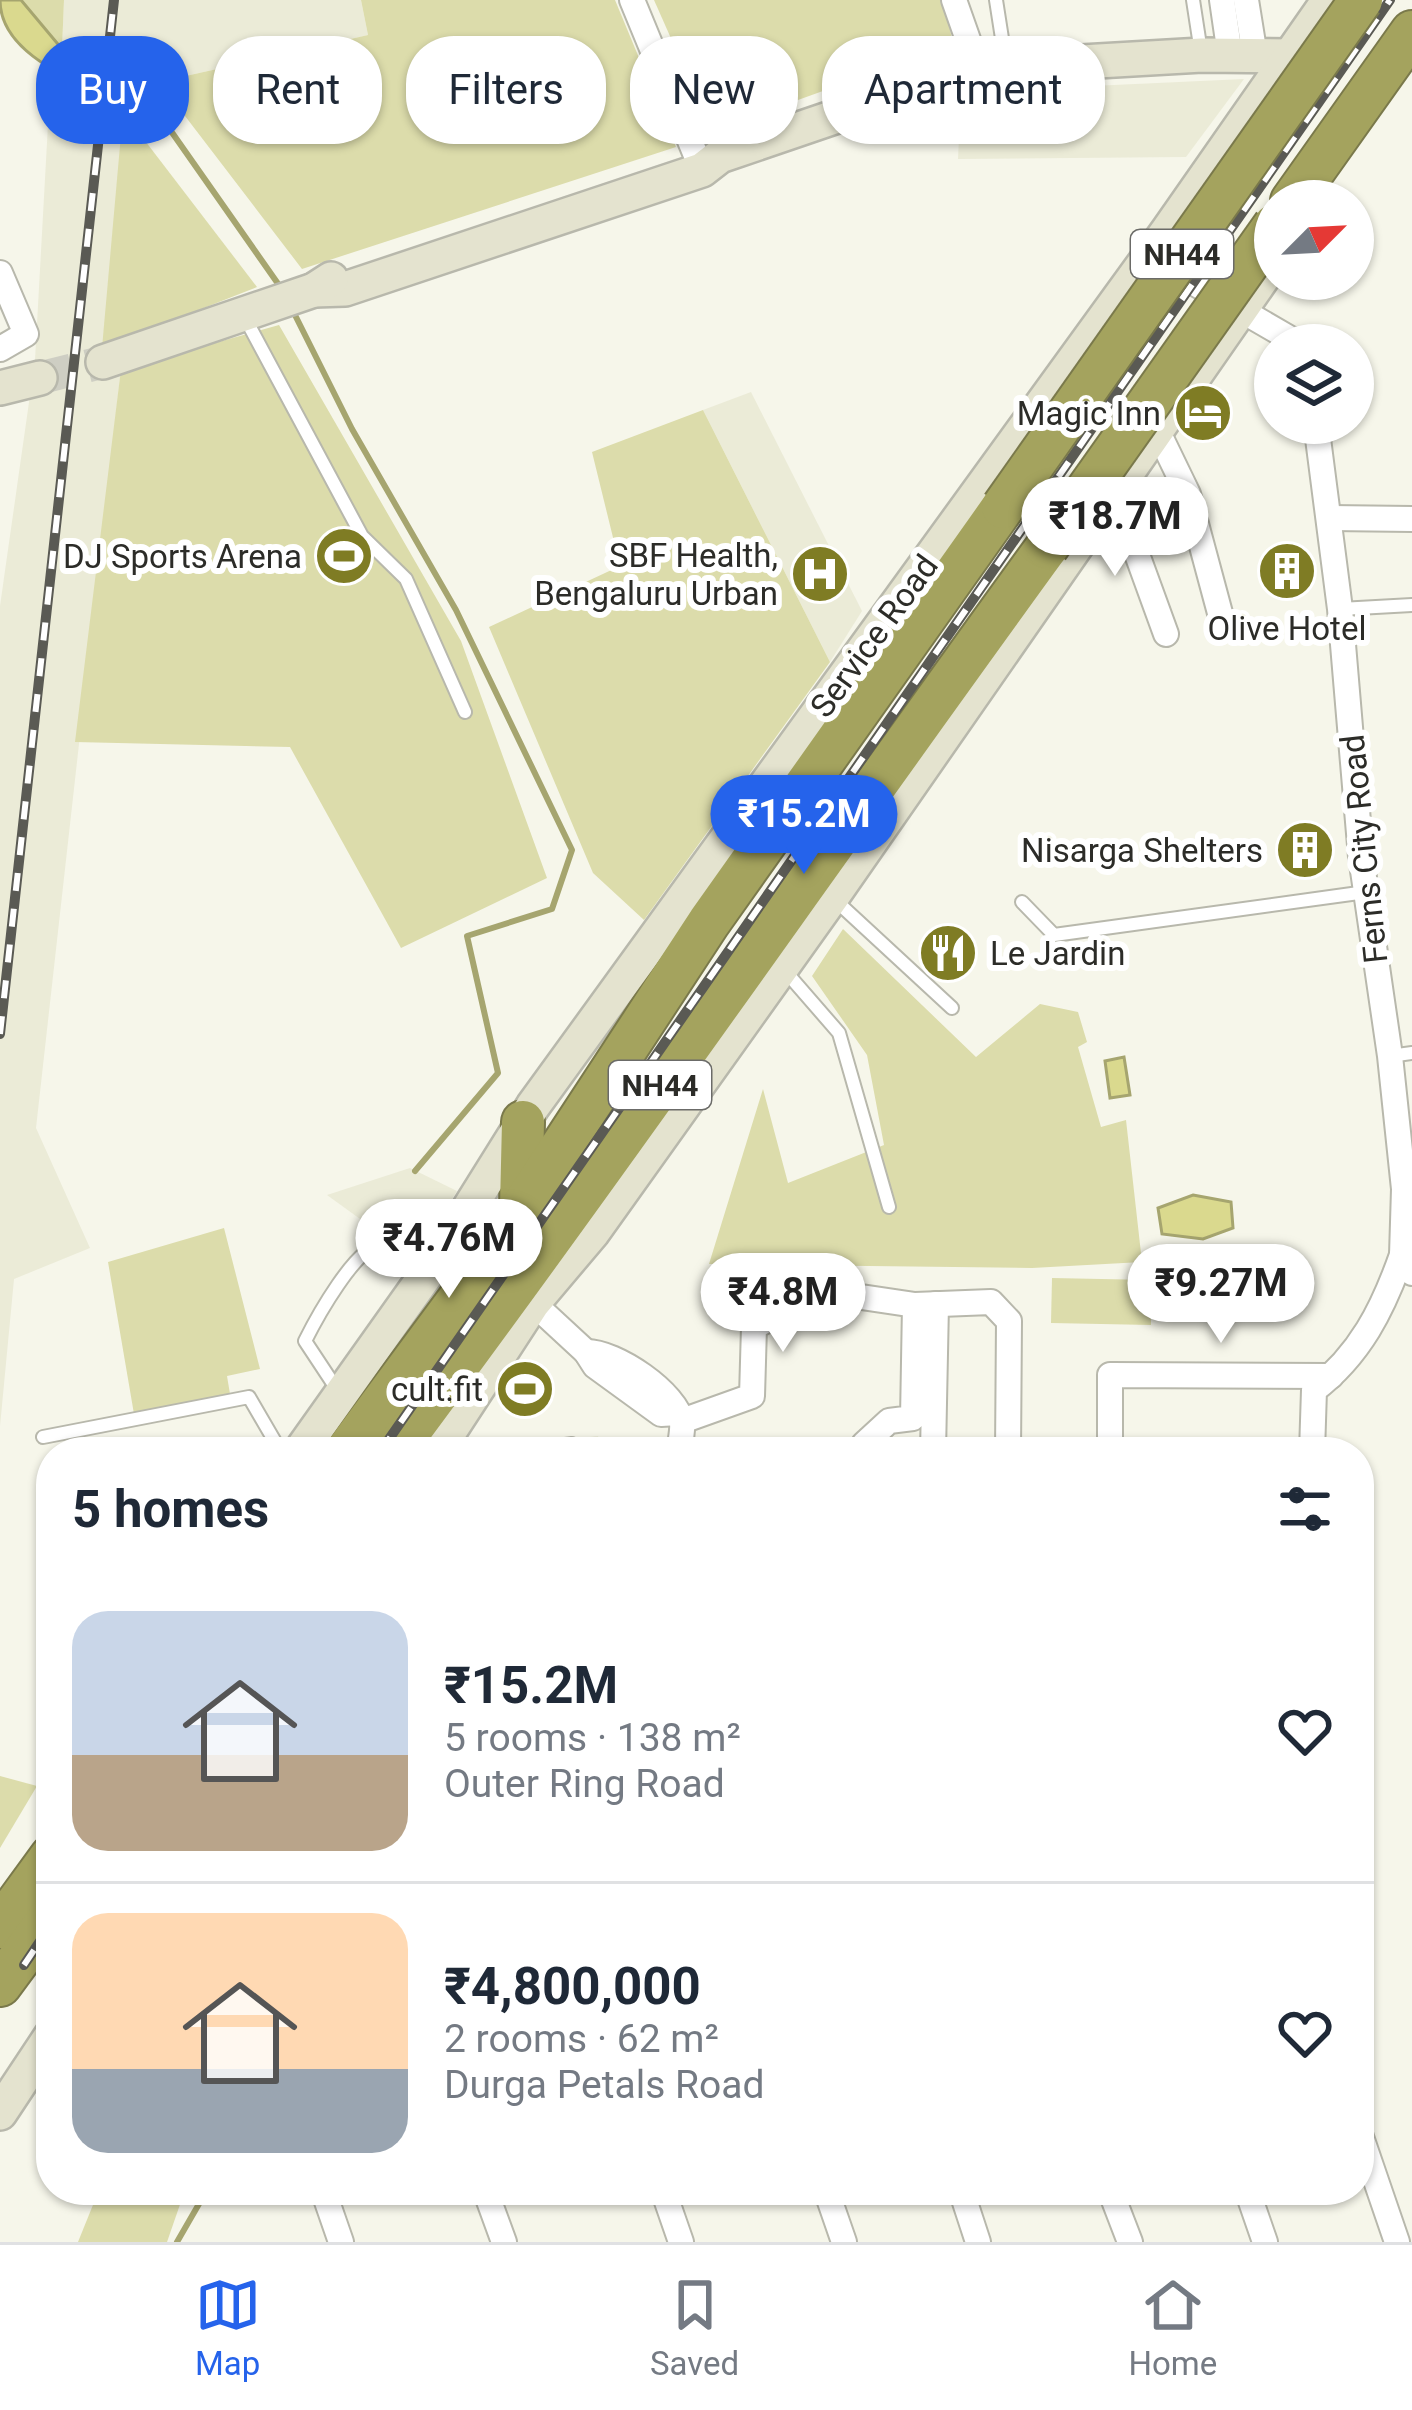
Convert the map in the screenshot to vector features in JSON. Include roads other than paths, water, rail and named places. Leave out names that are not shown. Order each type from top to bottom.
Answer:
[{"type":"highway","name":"NH44","points":[[357,1437],[483,1267],[709,922],[1361,0]]},
{"type":"highway","points":[[1309,180],[1410,59]]},
{"type":"highway","name":"NH44","points":[[405,1437],[574,1210],[747,960],[1254,255]]},
{"type":"highway","points":[[521,1207],[523,1122]]},
{"type":"highway","points":[[0,1927],[36,1878]]},
{"type":"highway","points":[[0,1985],[36,1936]]},
{"type":"street","points":[[632,0],[706,160]]},
{"type":"street","points":[[954,0],[974,36]]},
{"type":"street","points":[[1222,0],[1229,56]]},
{"type":"street","points":[[1229,56],[1246,0]]},
{"type":"street","name":"Service Road","points":[[311,1437],[440,1255],[523,1122],[1149,257],[1291,56],[1317,11]]},
{"type":"street","points":[[1105,62],[1291,56]]},
{"type":"street","points":[[1329,180],[1410,59]]},
{"type":"street","points":[[103,362],[314,290],[345,289],[822,123]]},
{"type":"street","points":[[1149,257],[1267,324]]},
{"type":"street","points":[[0,273],[26,334],[0,349]]},
{"type":"street","points":[[451,1437],[532,1303],[593,1232],[1112,502],[1254,291]]},
{"type":"street","points":[[0,388],[40,378]]},
{"type":"street","points":[[1158,432],[1188,494],[1224,628]]},
{"type":"street","name":"Ferns City Road","points":[[1319,444],[1340,609],[1366,892],[1401,1054],[1407,1264]]},
{"type":"street","points":[[1112,502],[1134,546],[1166,634]]},
{"type":"street","points":[[1330,518],[1412,519]]},
{"type":"street","points":[[1312,1437],[1314,1390],[1345,1367],[1407,1264]]},
{"type":"street","points":[[680,1417],[752,1396],[754,1328],[820,1291],[926,1305],[991,1302],[1009,1321],[1008,1437]]},
{"type":"street","points":[[532,1303],[586,1352],[605,1351],[672,1399],[680,1417],[680,1437]]},
{"type":"street","points":[[872,1437],[889,1421],[913,1418],[926,1305]]},
{"type":"street","points":[[926,1305],[932,1437]]},
{"type":"street","points":[[1110,1437],[1110,1375],[1331,1376]]},
{"type":"street","points":[[0,2113],[36,2059]]},
{"type":"street","points":[[1374,2175],[1397,2242]]},
{"type":"street","points":[[328,2205],[341,2242]]},
{"type":"street","points":[[490,2205],[504,2242]]},
{"type":"street","points":[[669,2205],[681,2242]]},
{"type":"street","points":[[831,2205],[844,2242]]},
{"type":"street","points":[[966,2205],[978,2242]]},
{"type":"street","points":[[1116,2205],[1130,2242]]},
{"type":"street","points":[[1252,2205],[1265,2242]]},
{"type":"lane","points":[[994,36],[996,0]]},
{"type":"lane","points":[[1193,0],[1229,56]]},
{"type":"lane","points":[[254,311],[362,536],[406,579],[465,712]]},
{"type":"lane","points":[[1340,609],[1412,605]]},
{"type":"lane","points":[[1022,902],[1054,935],[1366,892]]},
{"type":"lane","points":[[832,897],[952,1008]]},
{"type":"lane","points":[[781,967],[838,1033],[889,1207]]},
{"type":"lane","points":[[340,1395],[304,1341],[318,1315],[367,1248],[386,1243],[440,1255]]},
{"type":"lane","points":[[43,1437],[249,1397],[272,1437]]},
{"type":"waterway","points":[[180,144],[281,288]]},
{"type":"waterway","points":[[293,311],[352,429],[456,610],[572,850],[552,909],[467,936],[498,1073],[415,1171]]},
{"type":"waterway","points":[[177,2242],[198,2205]]},
{"type":"tunnel","points":[[40,378],[103,362]]},
{"type":"railway","points":[[0,1034],[114,0]]},
{"type":"railway","points":[[390,1437],[1390,0]]},
{"type":"railway","points":[[24,1965],[36,1947]]},
{"type":"place","name":"Magic Inn","points":[[1203,413]]},
{"type":"place","name":"DJ Sports Arena","points":[[344,556]]},
{"type":"place","name":"Olive Hotel","points":[[1287,571]]},
{"type":"place","name":"SBF Health, Bengaluru Urban","points":[[820,574]]},
{"type":"place","name":"Nisarga Shelters","points":[[1305,850]]},
{"type":"place","name":"Le Jardin","points":[[948,953]]},
{"type":"place","name":"cult.fit","points":[[525,1389]]}]
